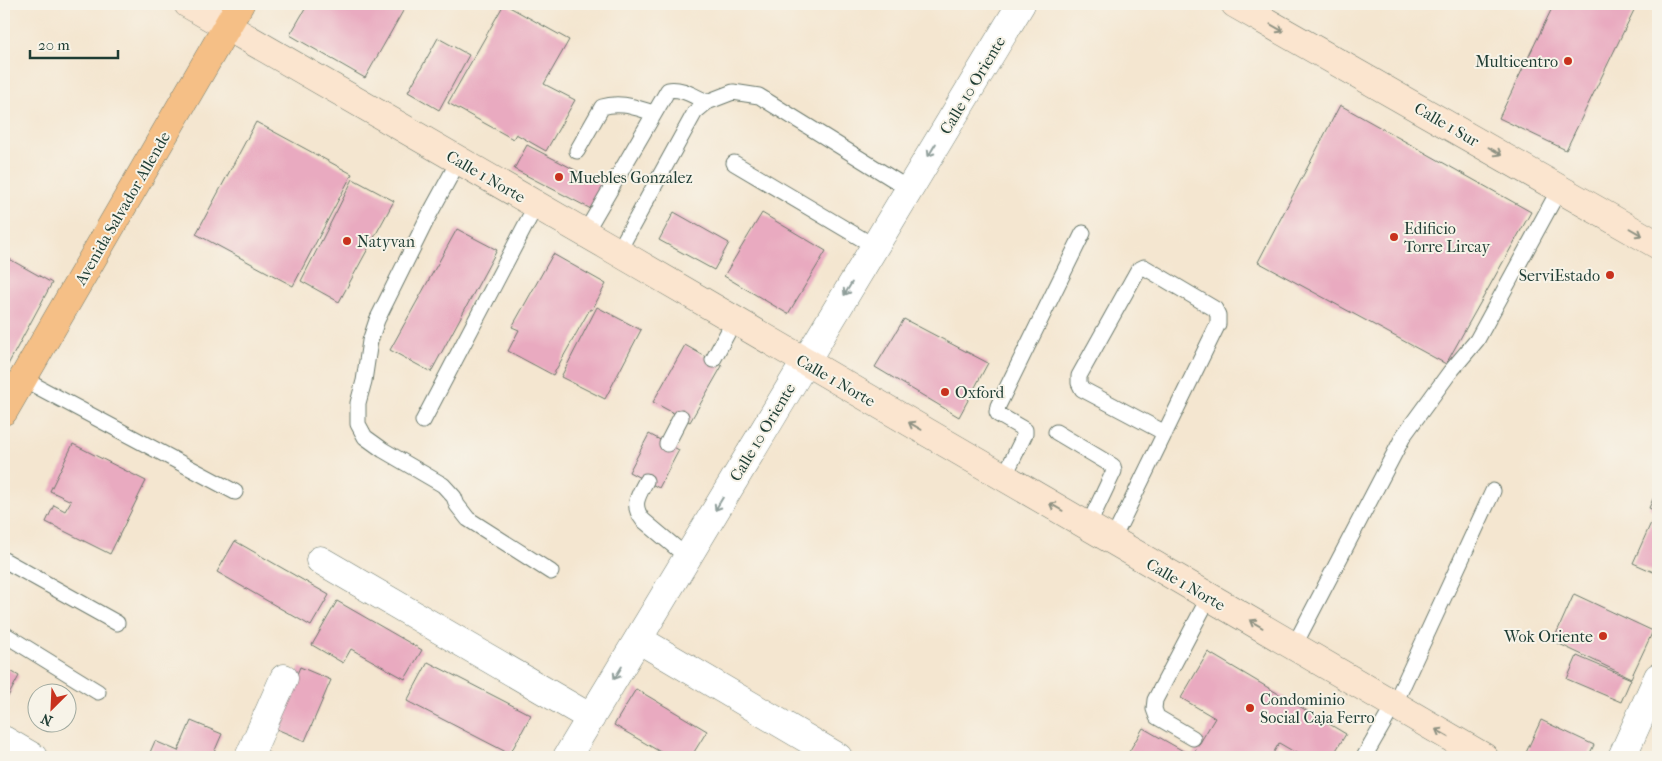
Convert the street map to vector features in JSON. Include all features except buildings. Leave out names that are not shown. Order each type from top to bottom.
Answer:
[{"type":"main road","name":"Calle 1 Norte","points":[[188,4],[234,15],[459,160],[1484,757]]},
{"type":"main road","name":"Calle 1 Sur","points":[[1235,4],[1658,245]]},
{"type":"main road","name":"Avenida Salvador Allende","points":[[4,411],[234,15]]},
{"type":"street","name":"Calle 10 Oriente","points":[[567,757],[804,361],[1021,4]]},
{"type":"street","points":[[320,560],[591,718]]},
{"type":"street","points":[[638,639],[838,757]]},
{"type":"street","points":[[249,757],[284,678]]},
{"type":"street","points":[[1622,757],[1658,678]]},
{"type":"street","points":[[4,740],[33,757]]},
{"type":"lane","points":[[585,233],[668,90],[683,91],[706,102]]},
{"type":"lane","points":[[618,252],[695,112],[706,102],[733,92],[759,96],[909,189]]},
{"type":"lane","points":[[577,151],[602,107],[614,104],[654,113]]},
{"type":"lane","points":[[459,160],[428,217],[377,320],[370,341],[364,381],[358,403],[358,424],[365,436],[383,450],[443,485],[454,497],[468,519],[551,572]]},
{"type":"lane","points":[[734,163],[874,246]]},
{"type":"lane","points":[[1294,646],[1404,434],[1450,372],[1477,340],[1560,188]]},
{"type":"lane","points":[[423,421],[536,205]]},
{"type":"lane","points":[[1004,477],[1025,434],[1025,430],[1000,415],[997,412],[998,406],[1083,232]]},
{"type":"lane","points":[[1112,541],[1218,324],[1218,315],[1215,309],[1144,267],[1138,270],[1079,376],[1079,383],[1082,389],[1165,432]]},
{"type":"lane","points":[[713,360],[734,321]]},
{"type":"lane","points":[[23,379],[235,492]]},
{"type":"lane","points":[[667,444],[681,417]]},
{"type":"lane","points":[[1056,432],[1113,466],[1114,471],[1088,526]]},
{"type":"lane","points":[[646,481],[636,498],[637,513],[687,557]]},
{"type":"lane","points":[[1364,757],[1394,705],[1493,492]]},
{"type":"lane","points":[[4,560],[117,623]]},
{"type":"lane","points":[[1193,738],[1157,717],[1154,710],[1155,700],[1209,597]]},
{"type":"lane","points":[[4,634],[98,692]]},
{"type":"place","name":"Multicentro","points":[[1568,61]]},
{"type":"place","name":"Muebles Gonzalez","points":[[559,177]]},
{"type":"place","name":"Edificio Torre Lircay","points":[[1394,237]]},
{"type":"place","name":"Natyvan","points":[[347,241]]},
{"type":"place","name":"ServiEstado","points":[[1610,275]]},
{"type":"place","name":"Oxford","points":[[945,392]]},
{"type":"place","name":"Wok Oriente","points":[[1603,636]]},
{"type":"place","name":"Condominio Social Caja Ferro","points":[[1250,708]]}]
